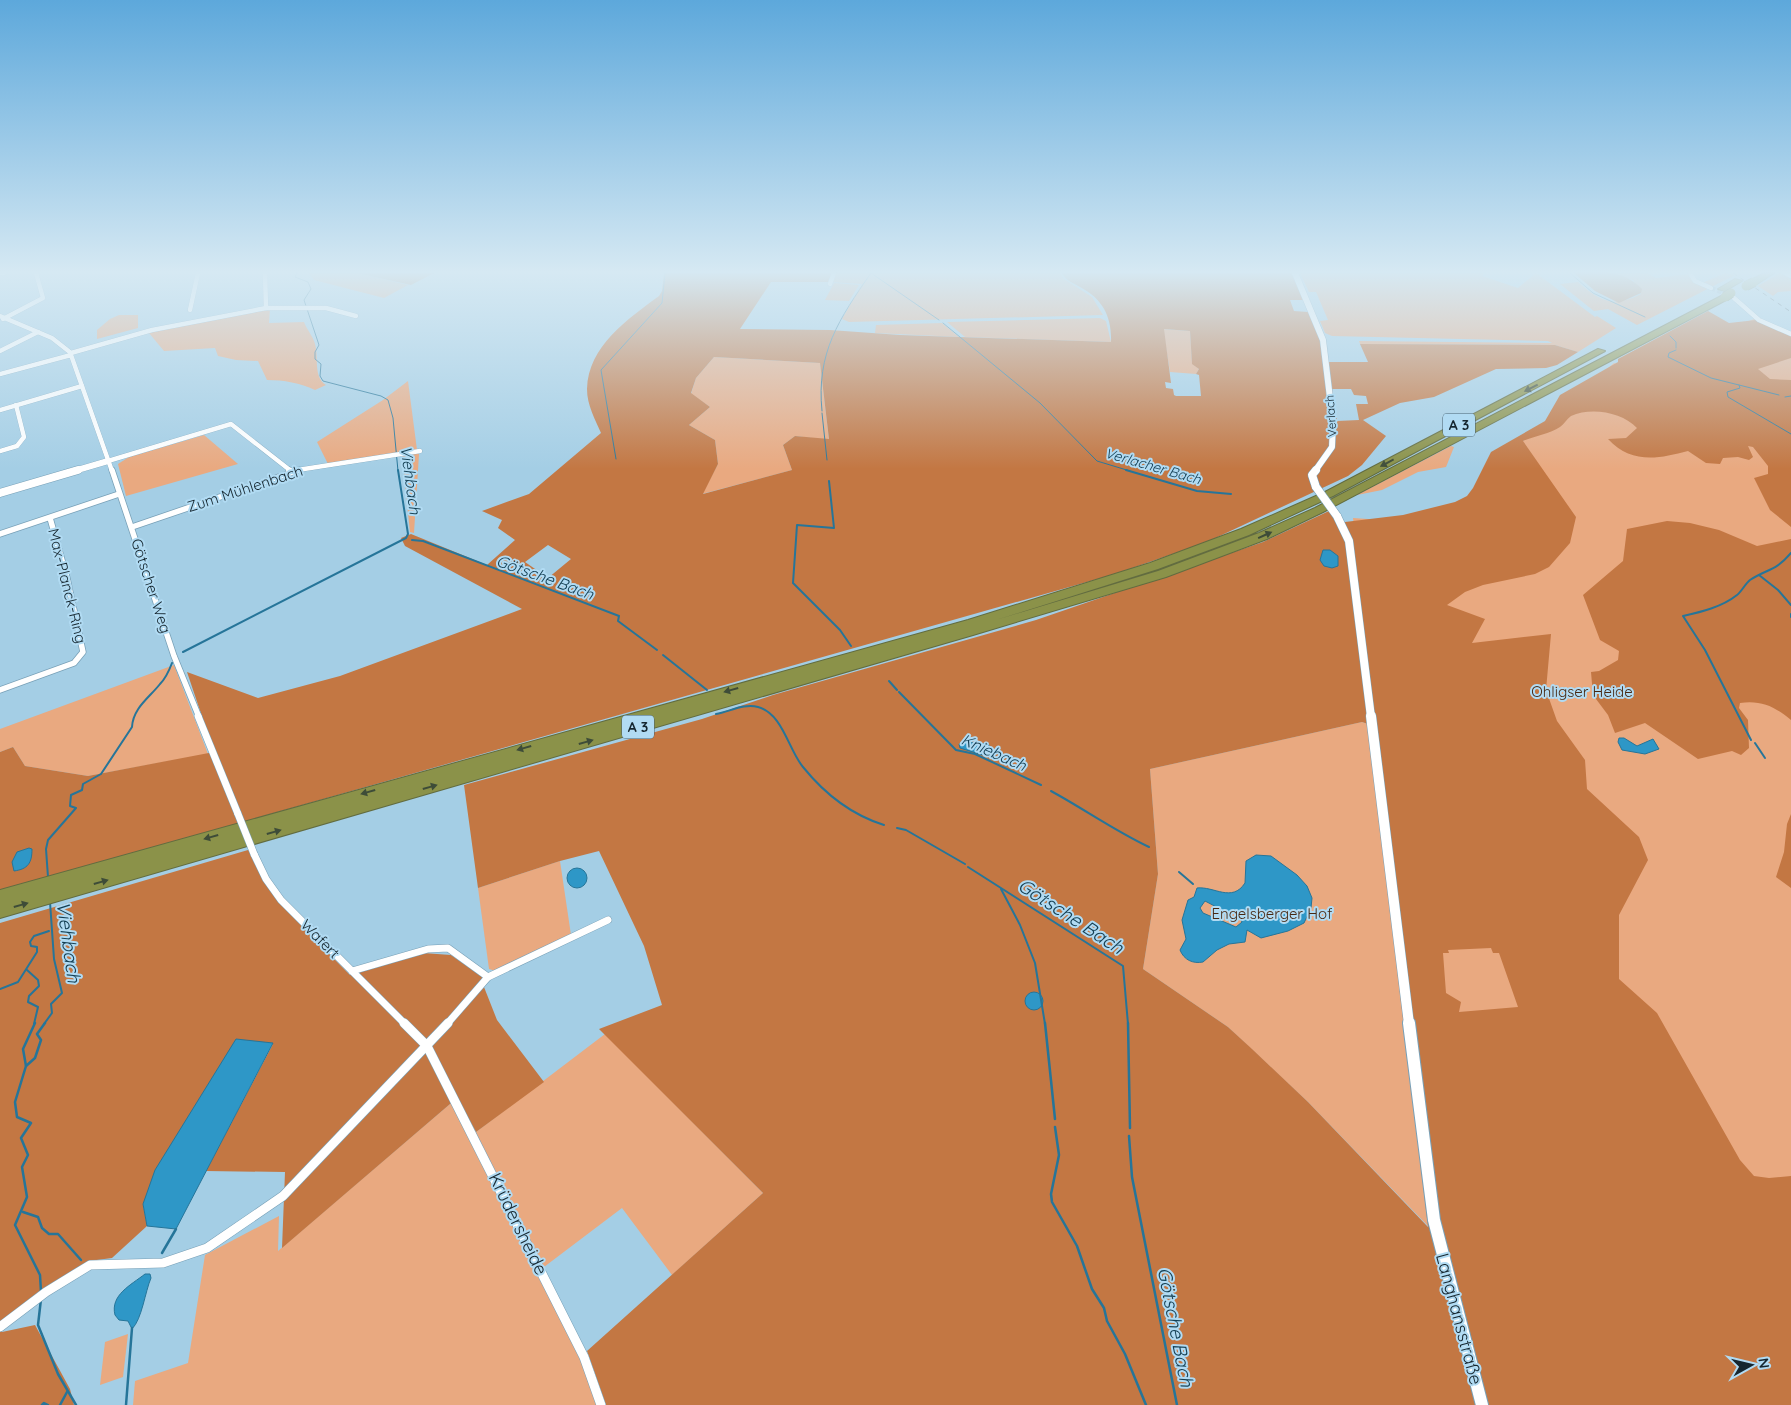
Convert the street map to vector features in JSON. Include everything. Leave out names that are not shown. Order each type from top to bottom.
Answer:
[{"type":"highway","name":"A 3","points":[[0,911],[47,891],[969,624],[1163,563],[1245,532],[1329,494],[1590,357],[1635,339]]},
{"type":"highway","name":"A 3","points":[[0,898],[47,891],[963,634],[1114,588],[1220,553],[1319,510],[1572,376],[1637,339]]},
{"type":"highway","points":[[1551,369],[1590,357]]},
{"type":"highway","points":[[1545,400],[1572,376]]},
{"type":"highway","points":[[1329,494],[1371,461]]},
{"type":"highway","points":[[1319,510],[1345,502]]},
{"type":"street","points":[[0,350],[24,339]]},
{"type":"street","points":[[53,339],[73,354]]},
{"type":"street","points":[[0,374],[124,339]]},
{"type":"street","name":"Verlach","points":[[1323,339],[1334,438],[1332,447],[1312,475],[1316,487],[1338,517],[1349,541],[1436,1233]]},
{"type":"street","name":"Götscher Weg","points":[[73,354],[82,386],[132,527],[174,656],[238,814]]},
{"type":"street","points":[[0,410],[82,386]]},
{"type":"street","points":[[0,451],[17,446],[24,437],[16,405]]},
{"type":"street","points":[[0,493],[231,424],[291,470]]},
{"type":"street","name":"Zum Mühlenbach","points":[[132,527],[291,470],[420,450]]},
{"type":"street","points":[[0,534],[120,494]]},
{"type":"street","name":"Max-Planck-Ring","points":[[0,690],[74,663],[83,652],[67,578],[50,518]]},
{"type":"street","name":"Wafert","points":[[238,814],[254,854],[266,878],[281,900],[427,1046]]},
{"type":"street","points":[[0,1327],[46,1292],[90,1265],[149,1264],[192,1255],[207,1248],[283,1196],[427,1046],[488,977],[608,920]]},
{"type":"street","points":[[352,971],[428,949],[448,948],[488,977]]},
{"type":"street","name":"Krüdersheide","points":[[427,1046],[584,1357],[601,1405]]},
{"type":"street","name":"Langhansstraße","points":[[1436,1233],[1482,1405]]},
{"type":"green space","points":[[154,339],[313,339],[319,377],[326,385],[315,390],[292,382],[267,380],[258,361],[236,360],[218,356],[215,348],[164,351]]},
{"type":"green space","points":[[1011,339],[1110,339],[1111,342]]},
{"type":"green space","points":[[1165,339],[1190,339],[1192,363],[1199,369],[1196,374],[1170,372]]},
{"type":"green space","points":[[1443,339],[1599,339],[1578,352],[1555,345],[1360,344],[1359,341],[1552,343],[1548,341]]},
{"type":"green space","name":"Ohligser Heide","points":[[1705,339],[1791,339],[1791,1405],[1446,1250],[1353,518],[1383,520],[1458,518],[1523,441],[1614,363],[1620,365],[1668,353]]},
{"type":"green space","points":[[714,357],[820,363],[829,440],[795,436],[783,445],[792,470],[702,494],[718,464],[715,440],[689,425],[710,407],[691,394],[696,378]]},
{"type":"green space","points":[[408,381],[417,450],[328,464],[317,442],[383,400]]},
{"type":"green space","points":[[204,435],[238,464],[126,496],[118,464],[129,457]]},
{"type":"green space","points":[[1451,446],[1454,447],[1446,467],[1418,472],[1382,490],[1357,495]]},
{"type":"green space","points":[[419,454],[414,533],[410,532],[402,455]]},
{"type":"green space","points":[[174,665],[208,754],[88,776],[25,766],[13,747],[0,752],[0,729]]},
{"type":"green space","name":"Engelsberger Hof","points":[[1362,722],[1368,724],[1429,1227],[1308,1102],[1228,1027],[1143,969],[1158,874],[1150,769]]},
{"type":"green space","points":[[560,861],[571,935],[496,971],[489,969],[478,888]]},
{"type":"green space","points":[[605,1034],[763,1193],[672,1275],[622,1208],[544,1267],[526,1231],[518,1237],[580,1358],[598,1405],[133,1405],[135,1381],[188,1363],[205,1255],[279,1216],[278,1251],[457,1098],[476,1132]]},
{"type":"green space","points":[[128,1334],[123,1377],[100,1385],[105,1342]]},
{"type":"shaded area","points":[[609,339],[1008,339],[1111,342],[1111,339],[1165,339],[1171,383],[1165,382],[1166,388],[1173,389],[1176,396],[1201,396],[1199,375],[1196,374],[1199,369],[1192,364],[1190,339],[1320,339],[1325,362],[1368,362],[1360,344],[1555,345],[1578,352],[1557,365],[1546,368],[1496,369],[1434,397],[1400,403],[1363,420],[1386,436],[1362,465],[1348,476],[1207,542],[1115,574],[0,891],[0,752],[13,747],[25,766],[88,776],[214,752],[187,672],[258,698],[340,676],[522,609],[405,546],[401,538],[411,534],[487,565],[515,540],[498,528],[502,520],[482,511],[529,494],[601,433],[588,401],[587,389],[589,374],[594,360]],"holes":[[[714,357],[820,363],[829,439],[795,436],[783,445],[792,470],[703,494],[718,464],[715,440],[689,425],[710,407],[691,393],[696,378]],[[1332,389],[1351,389],[1354,395],[1366,396],[1368,404],[1356,404],[1359,420],[1337,421]],[[548,545],[571,559],[548,578],[525,562]]]},
{"type":"shaded area","points":[[1656,339],[1791,339],[1791,358],[1758,369],[1770,379],[1791,380],[1791,527],[1770,510],[1754,478],[1768,474],[1768,466],[1753,447],[1748,446],[1753,457],[1749,460],[1738,457],[1723,458],[1720,464],[1706,463],[1688,451],[1656,457],[1636,456],[1626,453],[1608,439],[1626,438],[1637,428],[1631,423],[1623,418],[1606,413],[1579,413],[1571,416],[1556,429],[1523,441],[1576,517],[1570,543],[1549,567],[1535,574],[1483,585],[1465,592],[1447,605],[1485,619],[1472,643],[1551,634],[1546,690],[1557,721],[1585,760],[1587,789],[1639,837],[1648,860],[1619,915],[1619,979],[1657,1013],[1740,1160],[1754,1176],[1769,1178],[1791,1176],[1791,1405],[606,1405],[587,1351],[763,1193],[599,1029],[662,1005],[644,946],[599,851],[560,861],[478,888],[464,785],[702,719],[773,695],[1036,620],[1263,542],[1329,511],[1338,522],[1345,522],[1403,515],[1455,502],[1467,496],[1473,488],[1491,452],[1545,421],[1560,395],[1618,362],[1618,359]],"holes":[[[1362,722],[1368,724],[1428,1227],[1308,1102],[1228,1027],[1143,969],[1158,874],[1150,769]],[[1491,948],[1493,953],[1499,953],[1518,1007],[1459,1012],[1461,1002],[1446,993],[1443,953],[1449,953],[1448,950]]]},
{"type":"shaded area","points":[[1667,521],[1690,523],[1719,530],[1757,546],[1791,539],[1791,720],[1779,711],[1762,704],[1740,703],[1739,708],[1748,720],[1749,748],[1741,755],[1732,751],[1698,759],[1645,723],[1615,733],[1608,715],[1593,695],[1591,672],[1599,671],[1618,660],[1619,651],[1600,640],[1583,595],[1623,561],[1627,529]]},
{"type":"shaded area","points":[[1791,814],[1791,888],[1776,877],[1784,852],[1787,824]]},
{"type":"shaded area","points":[[248,850],[251,852],[279,903],[350,975],[423,953],[451,955],[483,977],[482,982],[497,1020],[544,1082],[476,1132],[457,1098],[282,1248],[285,1172],[206,1171],[273,1044],[143,1204],[147,1226],[112,1258],[89,1261],[3,1320],[2,1332],[35,1325],[70,1389],[74,1405],[0,1405],[0,923]]},
{"type":"water","points":[[1323,550],[1330,550],[1338,556],[1338,566],[1332,568],[1324,566],[1320,560]]},
{"type":"water","points":[[1619,738],[1624,738],[1637,746],[1653,739],[1659,749],[1645,754],[1622,750],[1618,742]]},
{"type":"water","points":[[965,742],[988,744],[994,753],[989,757],[960,748],[959,744]]},
{"type":"water","points":[[29,848],[32,849],[30,862],[23,869],[14,871],[12,862],[17,852]]},
{"type":"water","points":[[1256,855],[1271,856],[1297,875],[1307,886],[1312,898],[1311,908],[1304,923],[1288,931],[1261,938],[1247,930],[1245,942],[1229,944],[1217,950],[1203,962],[1189,961],[1180,950],[1186,939],[1182,920],[1188,900],[1194,897],[1197,888],[1229,893],[1240,889],[1245,883],[1246,861]],"holes":[[[1205,901],[1226,912],[1238,913],[1242,922],[1236,927],[1203,913],[1200,908]]]},
{"type":"water","points":[[573,868],[581,868],[587,874],[587,882],[581,888],[573,888],[567,882],[567,874]]},
{"type":"water","points":[[1034,992],[1040,995],[1043,1001],[1040,1007],[1034,1010],[1028,1007],[1025,1001],[1028,995]]},
{"type":"water","points":[[236,1039],[273,1043],[176,1229],[147,1226],[143,1204],[155,1170]]},
{"type":"water","points":[[145,1274],[150,1274],[151,1278],[141,1312],[132,1329],[128,1321],[119,1320],[115,1315],[114,1308],[123,1291]]},
{"type":"waterway","name":"Viehbach","points":[[317,339],[319,345],[315,352],[315,359],[321,364],[320,376],[323,381],[381,396],[388,400],[393,418],[398,471]]},
{"type":"waterway","points":[[616,459],[601,370],[630,339]]},
{"type":"waterway","name":"Kniebach","points":[[822,411],[821,390],[823,371],[826,354],[832,339]]},
{"type":"waterway","name":"Verlacher Bach","points":[[962,339],[1040,403],[1097,461],[1130,471]]},
{"type":"waterway","points":[[1673,339],[1676,342],[1676,348]]},
{"type":"waterway","points":[[1676,350],[1669,353],[1668,357],[1711,378],[1739,385]]},
{"type":"waterway","points":[[1739,385],[1779,395]]},
{"type":"waterway","points":[[1739,385],[1740,388],[1727,392],[1728,397],[1791,434]]},
{"type":"waterway","points":[[1785,397],[1791,396]]},
{"type":"waterway","name":"Kniebach","points":[[822,413],[827,460]]},
{"type":"waterway","name":"Viehbach","points":[[183,652],[406,538],[408,534],[398,470]]},
{"type":"waterway","name":"Verlacher Bach","points":[[1126,470],[1197,491],[1231,494]]},
{"type":"waterway","name":"Kniebach","points":[[829,481],[834,528],[797,525],[793,583],[840,630],[851,646]]},
{"type":"waterway","name":"Götsche Bach","points":[[412,540],[423,541],[619,616],[618,621],[657,650]]},
{"type":"waterway","points":[[1751,740],[1705,650],[1683,616],[1711,609],[1725,603],[1739,593],[1750,580],[1776,567],[1791,553]]},
{"type":"waterway","points":[[1759,575],[1778,590],[1791,605]]},
{"type":"waterway","name":"Götsche Bach","points":[[663,655],[707,690]]},
{"type":"waterway","name":"Viehbach","points":[[48,877],[46,849],[48,840],[76,808],[70,806],[71,795],[82,790],[83,784],[101,774],[132,727],[138,709],[164,679],[172,663]]},
{"type":"waterway","name":"Kniebach","points":[[889,681],[897,690]]},
{"type":"waterway","name":"Kniebach","points":[[899,692],[956,750],[975,754],[1041,785]]},
{"type":"waterway","name":"Götsche Bach","points":[[716,714],[747,706],[758,707],[766,711],[779,724],[798,760],[820,786],[850,809],[884,825]]},
{"type":"waterway","points":[[1755,743],[1765,758]]},
{"type":"waterway","name":"Kniebach","points":[[1051,791],[1149,847]]},
{"type":"waterway","name":"Götsche Bach","points":[[897,828],[906,830],[965,864]]},
{"type":"waterway","name":"Götsche Bach","points":[[968,867],[1123,966],[1128,1024]]},
{"type":"waterway","name":"Kniebach","points":[[1179,872],[1193,884]]},
{"type":"waterway","points":[[1001,889],[1020,925],[1035,963],[1045,1024]]},
{"type":"waterway","name":"Viehbach","points":[[44,1024],[52,1013],[51,1004],[62,993],[54,959],[50,902]]},
{"type":"waterway","points":[[0,989],[18,982],[37,952],[37,947],[31,946],[30,942],[34,936],[49,931]]},
{"type":"waterway","points":[[27,970],[38,980],[39,986],[29,996],[28,1002],[38,1007],[34,1024]]},
{"type":"waterway","points":[[26,1066],[23,1049],[35,1023]]},
{"type":"waterway","name":"Viehbach","points":[[26,1066],[35,1058],[41,1040],[37,1034],[45,1023]]},
{"type":"waterway","points":[[1045,1023],[1055,1119]]},
{"type":"waterway","name":"Götsche Bach","points":[[1128,1023],[1130,1128]]},
{"type":"waterway","name":"Viehbach","points":[[26,1066],[15,1102],[17,1117],[31,1123],[21,1138],[28,1155],[22,1167],[27,1197],[15,1225],[40,1275],[41,1292]]},
{"type":"waterway","points":[[1055,1127],[1059,1155],[1051,1194],[1052,1202],[1077,1246],[1092,1289],[1104,1308],[1107,1321],[1125,1354],[1146,1405]]},
{"type":"waterway","name":"Götsche Bach","points":[[1129,1136],[1132,1177],[1177,1405]]},
{"type":"waterway","points":[[23,1212],[38,1217],[42,1228],[49,1234],[58,1234],[81,1260]]},
{"type":"waterway","points":[[162,1253],[176,1229]]},
{"type":"waterway","name":"Viehbach","points":[[41,1299],[38,1325],[58,1374],[76,1405]]},
{"type":"waterway","points":[[126,1405],[132,1328]]},
{"type":"waterway","points":[[60,1405],[67,1392]]},
{"type":"waterway","points":[[42,1405],[44,1403],[48,1405]]}]
